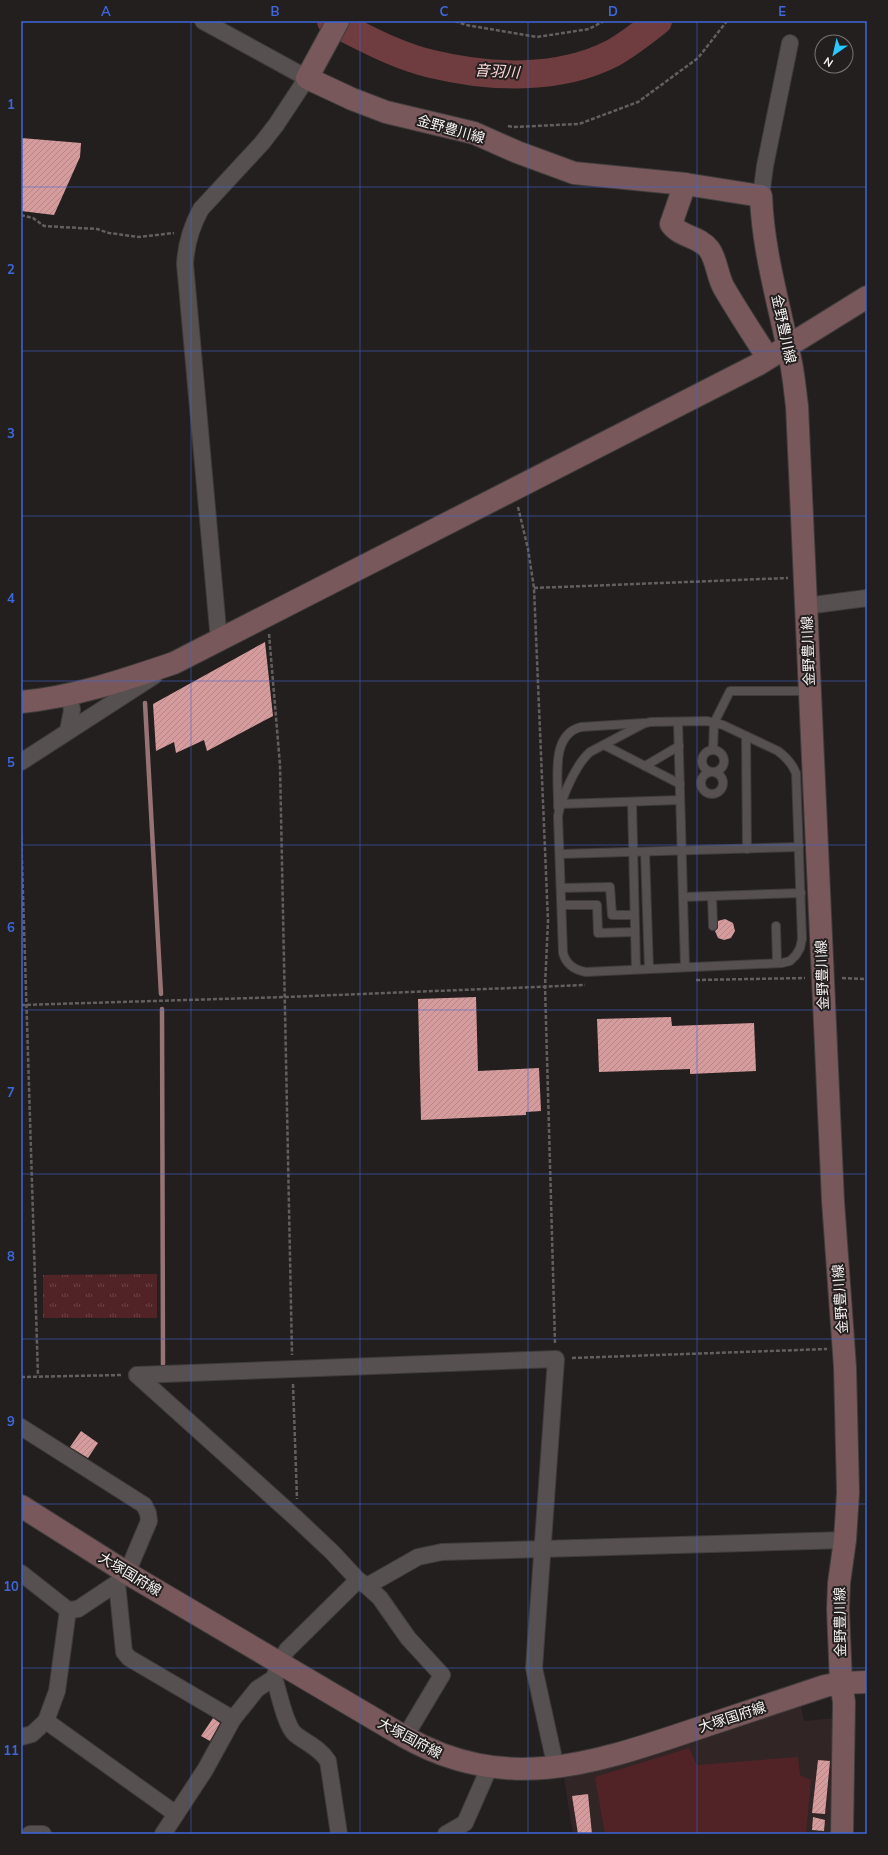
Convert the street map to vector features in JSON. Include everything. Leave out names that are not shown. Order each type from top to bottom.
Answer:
[{"type":"main road","points":[[310,74],[338,21]]},
{"type":"main road","name":"金野豊川線","points":[[310,74],[352,99],[386,112],[474,133],[517,152],[574,173],[685,184],[761,196],[762,223],[766,251],[791,363],[797,406],[822,978],[833,1200],[843,1349],[848,1493],[845,1540],[839,1583],[841,1683],[844,1702],[842,1834]]},
{"type":"main road","name":"金野豊川線","points":[[685,184],[671,224],[675,229],[708,247],[724,288],[768,358]]},
{"type":"main road","points":[[21,702],[69,694],[119,682],[174,663],[514,490],[768,358],[867,297]]},
{"type":"main road","name":"大塚国府線","points":[[21,1506],[122,1578],[277,1671],[426,1749],[467,1763],[512,1769],[556,1768],[576,1765],[642,1747],[825,1686],[841,1683],[867,1682]]},
{"type":"street","points":[[203,21],[310,74],[276,125],[262,143],[201,209],[191,231],[186,251],[185,264],[219,641]]},
{"type":"street","points":[[761,196],[765,166],[790,43]]},
{"type":"street","points":[[806,606],[867,598]]},
{"type":"street","points":[[21,762],[174,663]]},
{"type":"street","points":[[68,731],[72,710],[69,694]]},
{"type":"street","points":[[137,1375],[556,1359],[534,1668],[556,1768]]},
{"type":"street","points":[[137,1375],[298,1520],[380,1598],[408,1638],[442,1675],[405,1737]]},
{"type":"street","points":[[21,1427],[144,1505],[148,1513],[148,1521],[122,1578],[124,1652],[129,1658],[233,1719]]},
{"type":"street","points":[[163,1834],[205,1770],[233,1719],[257,1689],[277,1671],[288,1650],[363,1583],[418,1557],[442,1552],[845,1540]]},
{"type":"street","points":[[21,1573],[68,1610],[78,1609],[122,1578]]},
{"type":"street","points":[[21,1737],[32,1734],[46,1722],[58,1686],[68,1610]]},
{"type":"street","points":[[277,1671],[289,1726],[294,1733],[324,1754],[328,1761],[339,1834]]},
{"type":"street","points":[[46,1722],[176,1814]]},
{"type":"street","points":[[446,1834],[468,1828],[490,1766]]},
{"type":"street","points":[[30,1834],[43,1834]]},
{"type":"lane","points":[[713,750],[714,722],[730,691],[810,691]]},
{"type":"lane","points":[[558,816],[561,804],[574,774],[584,758],[604,745],[650,722]]},
{"type":"lane","points":[[650,722],[714,722],[785,756],[796,773],[802,939],[800,948],[796,955],[790,960],[777,963],[586,972],[571,966],[563,953],[558,816],[558,752],[565,736],[577,728],[585,726],[650,722]]},
{"type":"lane","points":[[678,722],[685,967]]},
{"type":"lane","points":[[746,736],[747,848]]},
{"type":"lane","points":[[604,745],[680,784]]},
{"type":"lane","points":[[644,766],[679,746]]},
{"type":"lane","points":[[713,750],[722,754],[724,760],[721,768],[713,772],[704,768],[702,762],[706,752],[713,750]]},
{"type":"lane","points":[[561,804],[680,800]]},
{"type":"lane","points":[[632,802],[636,969]]},
{"type":"lane","points":[[560,854],[799,847]]},
{"type":"lane","points":[[645,852],[649,969]]},
{"type":"lane","points":[[561,888],[610,887],[612,915],[634,914]]},
{"type":"lane","points":[[683,897],[801,893]]},
{"type":"lane","points":[[712,896],[712,926]]},
{"type":"lane","points":[[562,905],[597,905],[598,933],[635,932]]},
{"type":"lane","points":[[776,926],[777,963]]},
{"type":"path","points":[[455,21],[466,25],[537,37],[589,29],[604,21]]},
{"type":"path","points":[[506,125],[513,127],[579,124],[638,102],[698,58],[727,21]]},
{"type":"path","points":[[21,216],[33,218],[44,226],[97,229],[109,233],[139,237],[191,231]]},
{"type":"path","points":[[514,490],[528,549],[534,588],[548,921],[545,986],[556,1359],[843,1349]]},
{"type":"path","points":[[534,588],[805,578]]},
{"type":"path","points":[[268,616],[280,765],[286,997],[292,1368],[298,1520]]},
{"type":"path","points":[[21,830],[38,1376]]},
{"type":"path","points":[[691,981],[867,978]]},
{"type":"path","points":[[21,1005],[286,997],[591,984]]},
{"type":"path","points":[[21,1377],[137,1375]]},
{"type":"shaded area","points":[[800,1702],[804,1721],[835,1718],[838,1834],[573,1834],[564,1778],[637,1760],[736,1728]]},
{"type":"green space","points":[[157,1274],[157,1318],[43,1318],[43,1275]]},
{"type":"green space","points":[[689,1748],[697,1765],[798,1757],[800,1775],[811,1780],[806,1834],[605,1834],[595,1777]]},
{"type":"building","points":[[21,138],[81,143],[80,157],[54,215],[21,211]]},
{"type":"building","points":[[265,642],[273,716],[207,751],[204,740],[176,753],[174,742],[156,751],[153,704]]},
{"type":"building","points":[[725,919],[733,923],[735,931],[731,938],[724,940],[718,938],[715,931],[718,928],[718,921]]},
{"type":"building","points":[[476,997],[478,1071],[539,1068],[541,1111],[526,1112],[526,1115],[421,1120],[418,999]]},
{"type":"building","points":[[671,1017],[672,1026],[754,1023],[756,1071],[690,1074],[690,1069],[599,1072],[597,1019]]},
{"type":"building","points":[[81,1431],[98,1443],[88,1458],[70,1447]]},
{"type":"building","points":[[213,1718],[220,1723],[210,1741],[201,1736]]},
{"type":"building","points":[[818,1760],[830,1761],[825,1814],[812,1813]]},
{"type":"building","points":[[588,1794],[592,1834],[578,1834],[572,1796]]},
{"type":"building","points":[[813,1817],[825,1820],[824,1831],[812,1830]]},
{"type":"waterway","name":"音羽川","points":[[331,21],[380,46],[419,61],[454,69],[501,74],[547,72],[592,62],[613,53],[658,21]]},
{"type":"waterway","points":[[145,703],[161,994]]},
{"type":"waterway","points":[[162,1009],[163,1364]]}]
